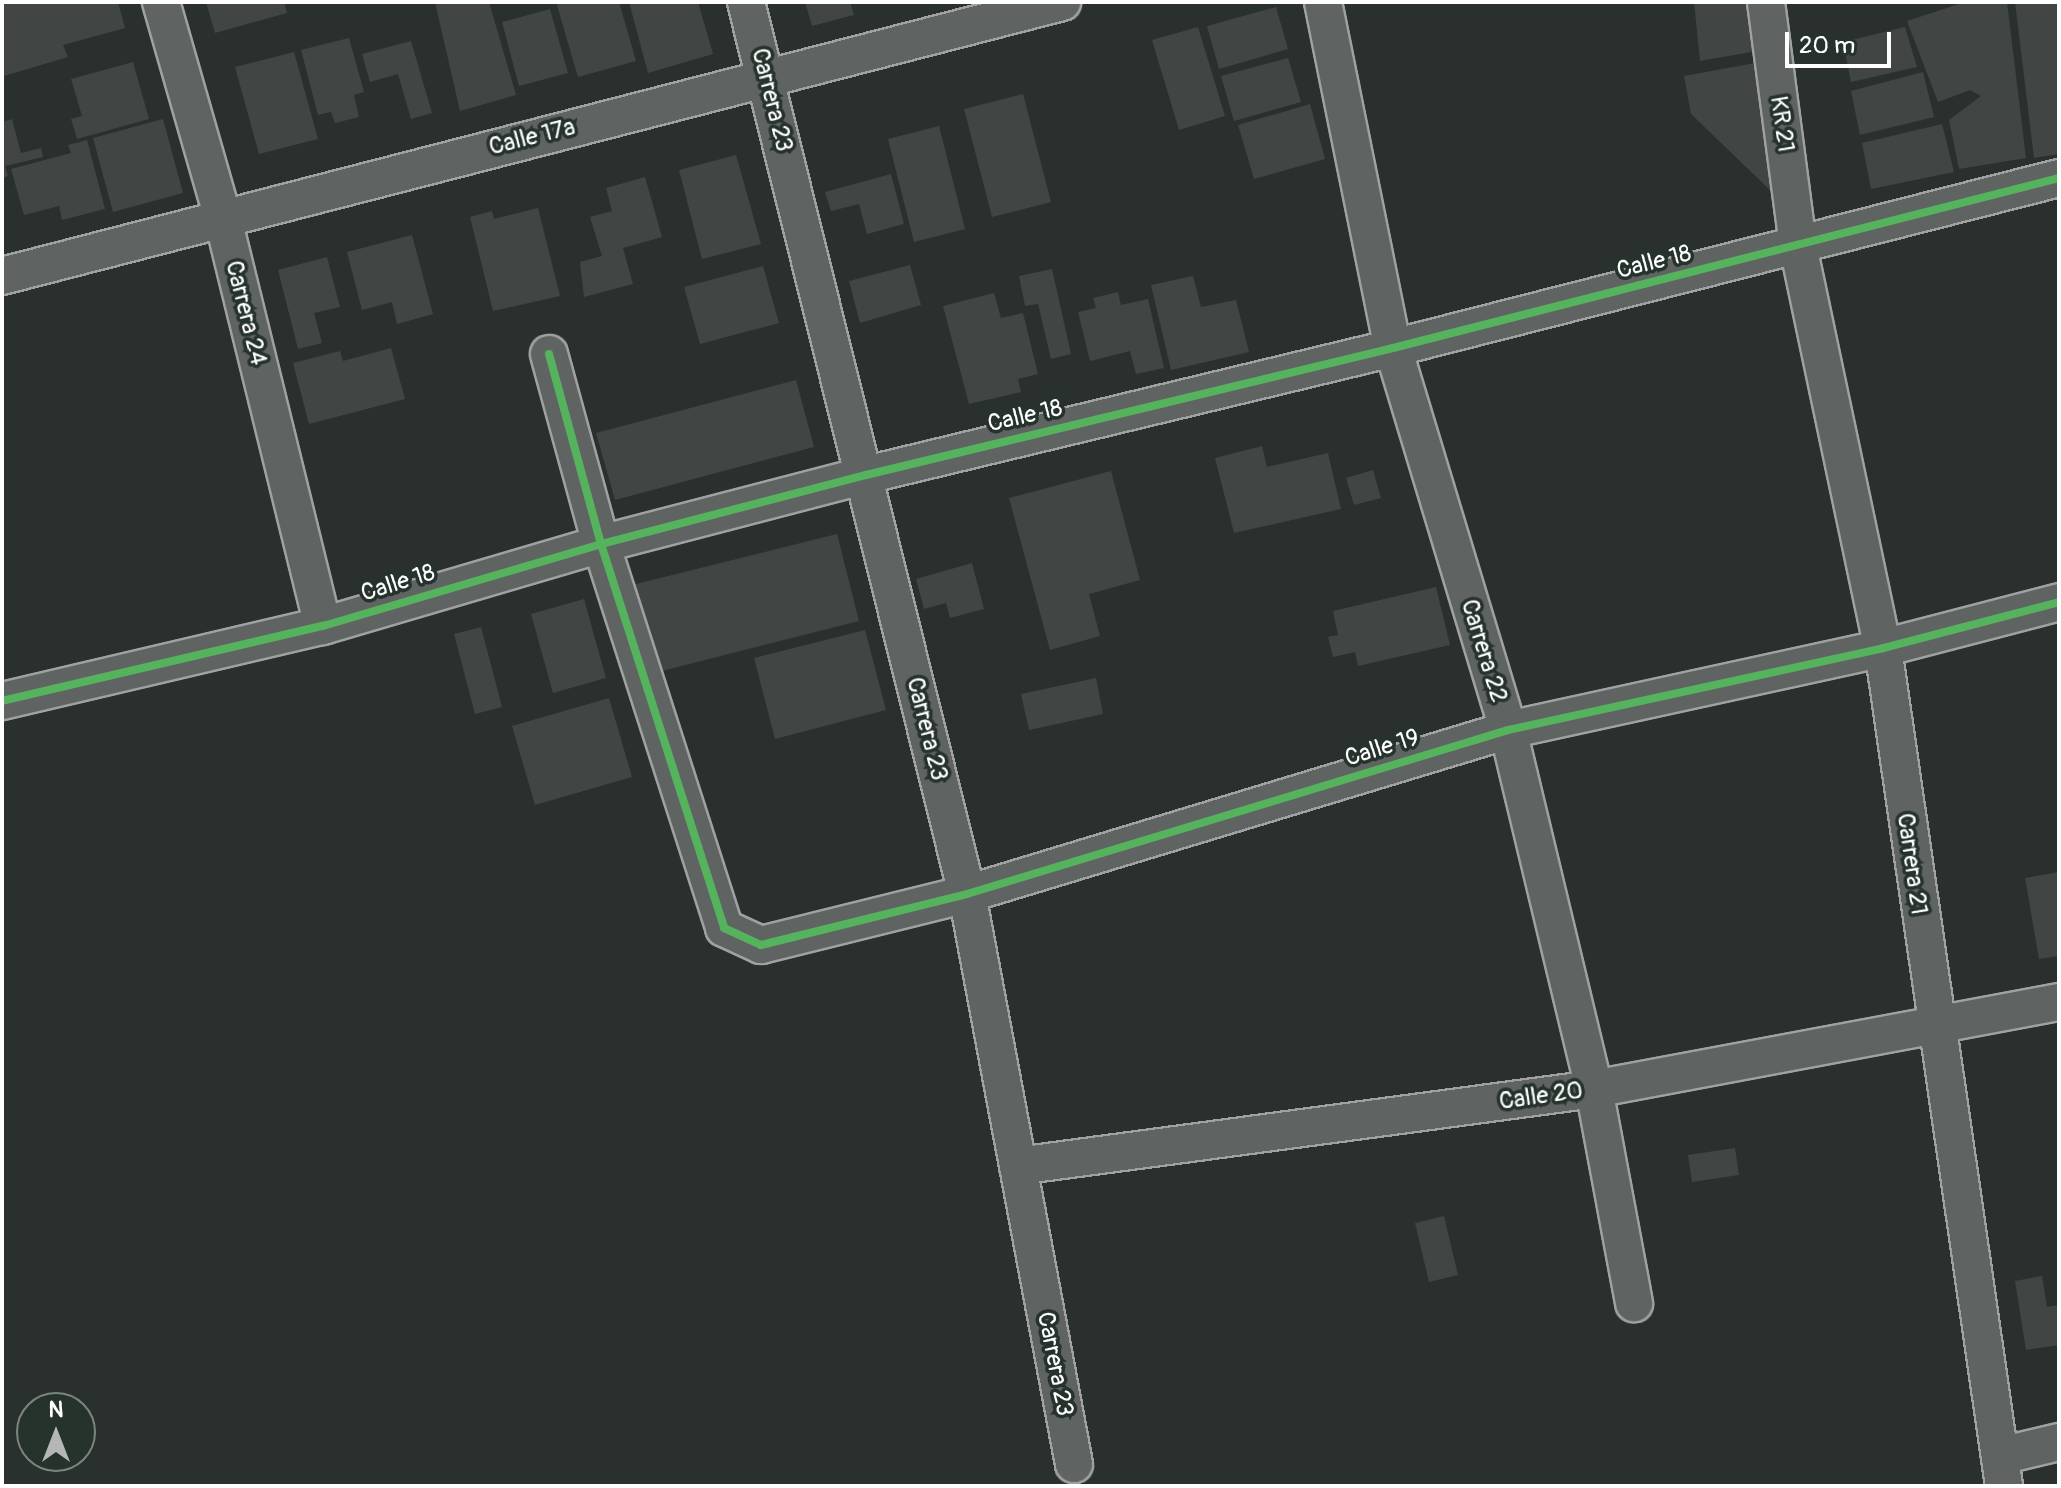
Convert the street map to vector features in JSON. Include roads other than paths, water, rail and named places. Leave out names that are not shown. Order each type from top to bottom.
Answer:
[{"type":"street","name":"Carrera 24","points":[[161,2],[222,215],[323,626]]},
{"type":"street","name":"Carrera 23","points":[[746,2],[866,475],[967,894],[1074,1464]]},
{"type":"street","name":"Calle 17a","points":[[2,276],[222,215],[1062,2]]},
{"type":"street","name":"Carrera 22","points":[[1323,2],[1393,348],[1508,730],[1594,1089],[1634,1303]]},
{"type":"street","name":"KR 21","points":[[1766,2],[1798,246]]},
{"type":"street","name":"Calle 18","points":[[2,701],[323,626],[601,544],[866,475],[1393,348],[2059,178]]},
{"type":"street","name":"Carrera 21","points":[[1798,246],[1883,648],[1935,1030],[2002,1471]]},
{"type":"street","points":[[549,354],[601,544]]},
{"type":"street","name":"Calle 19","points":[[601,544],[724,928],[761,945],[967,894],[1508,730],[1883,648],[2059,602]]},
{"type":"street","name":"Calle 20","points":[[1018,1166],[1594,1089],[1935,1030],[2059,1002]]},
{"type":"street","points":[[2002,1471],[2059,1442]]}]
